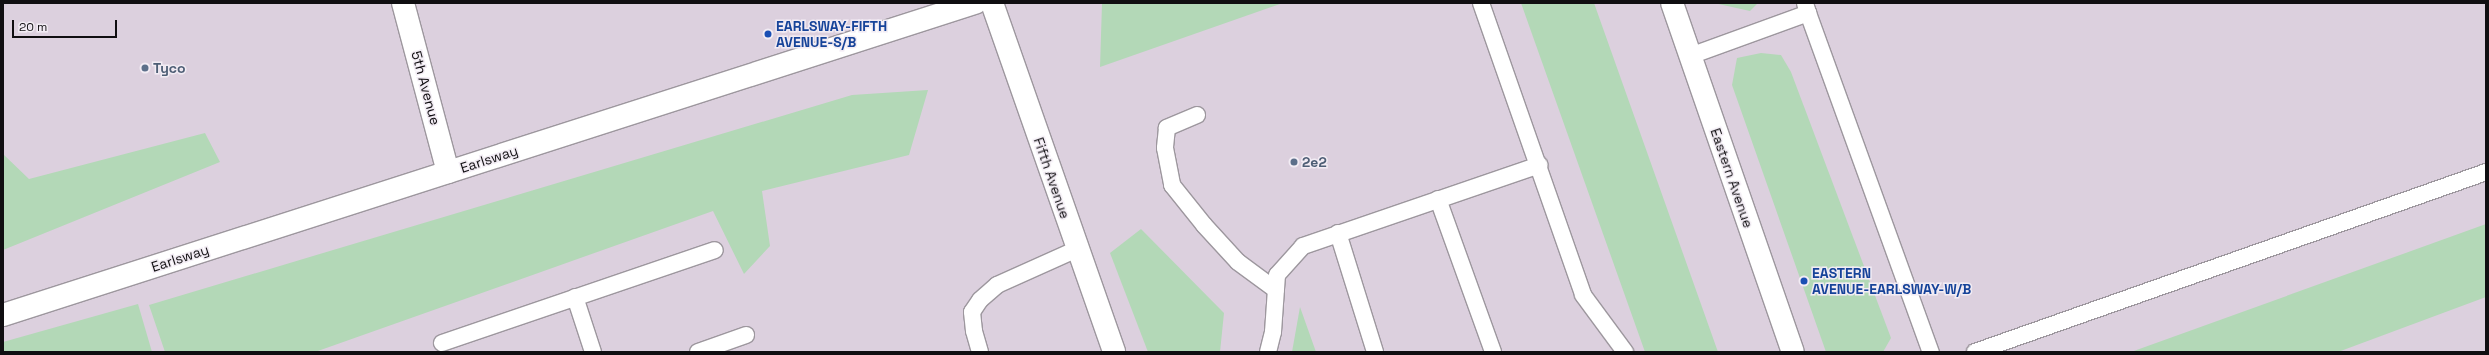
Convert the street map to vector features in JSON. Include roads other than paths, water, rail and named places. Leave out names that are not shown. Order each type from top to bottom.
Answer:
[{"type":"street","name":"5th Avenue","points":[[403,3],[448,172]]},
{"type":"street","name":"Earlsway","points":[[3,315],[975,3]]},
{"type":"street","name":"Fifth Avenue","points":[[992,3],[1114,352]]},
{"type":"street","name":"Eastern Avenue","points":[[1672,3],[1793,352]]},
{"type":"lane","points":[[1481,3],[1539,165],[1583,295],[1625,352]]},
{"type":"lane","points":[[1690,56],[1806,8],[1931,352]]},
{"type":"lane","points":[[1197,115],[1167,128],[1165,148],[1172,185],[1204,225],[1238,262],[1276,290]]},
{"type":"lane","points":[[1268,352],[1277,275],[1303,246],[1539,165]]},
{"type":"lane","points":[[1975,352],[2486,172]]},
{"type":"lane","points":[[1438,199],[1493,352]]},
{"type":"lane","points":[[1338,233],[1375,352]]},
{"type":"lane","points":[[980,352],[974,331],[972,312],[980,300],[997,285],[1077,249]]},
{"type":"lane","points":[[442,343],[715,250]]},
{"type":"lane","points":[[575,297],[594,352]]},
{"type":"lane","points":[[698,352],[746,335]]},
{"type":"place","name":"EARLSWAY-FIFTH AVENUE-S/B","points":[[768,34]]},
{"type":"place","name":"Tyco","points":[[145,68]]},
{"type":"place","name":"2e2","points":[[1294,162]]},
{"type":"place","name":"EASTERN AVENUE-EARLSWAY-W/B","points":[[1804,281]]}]
